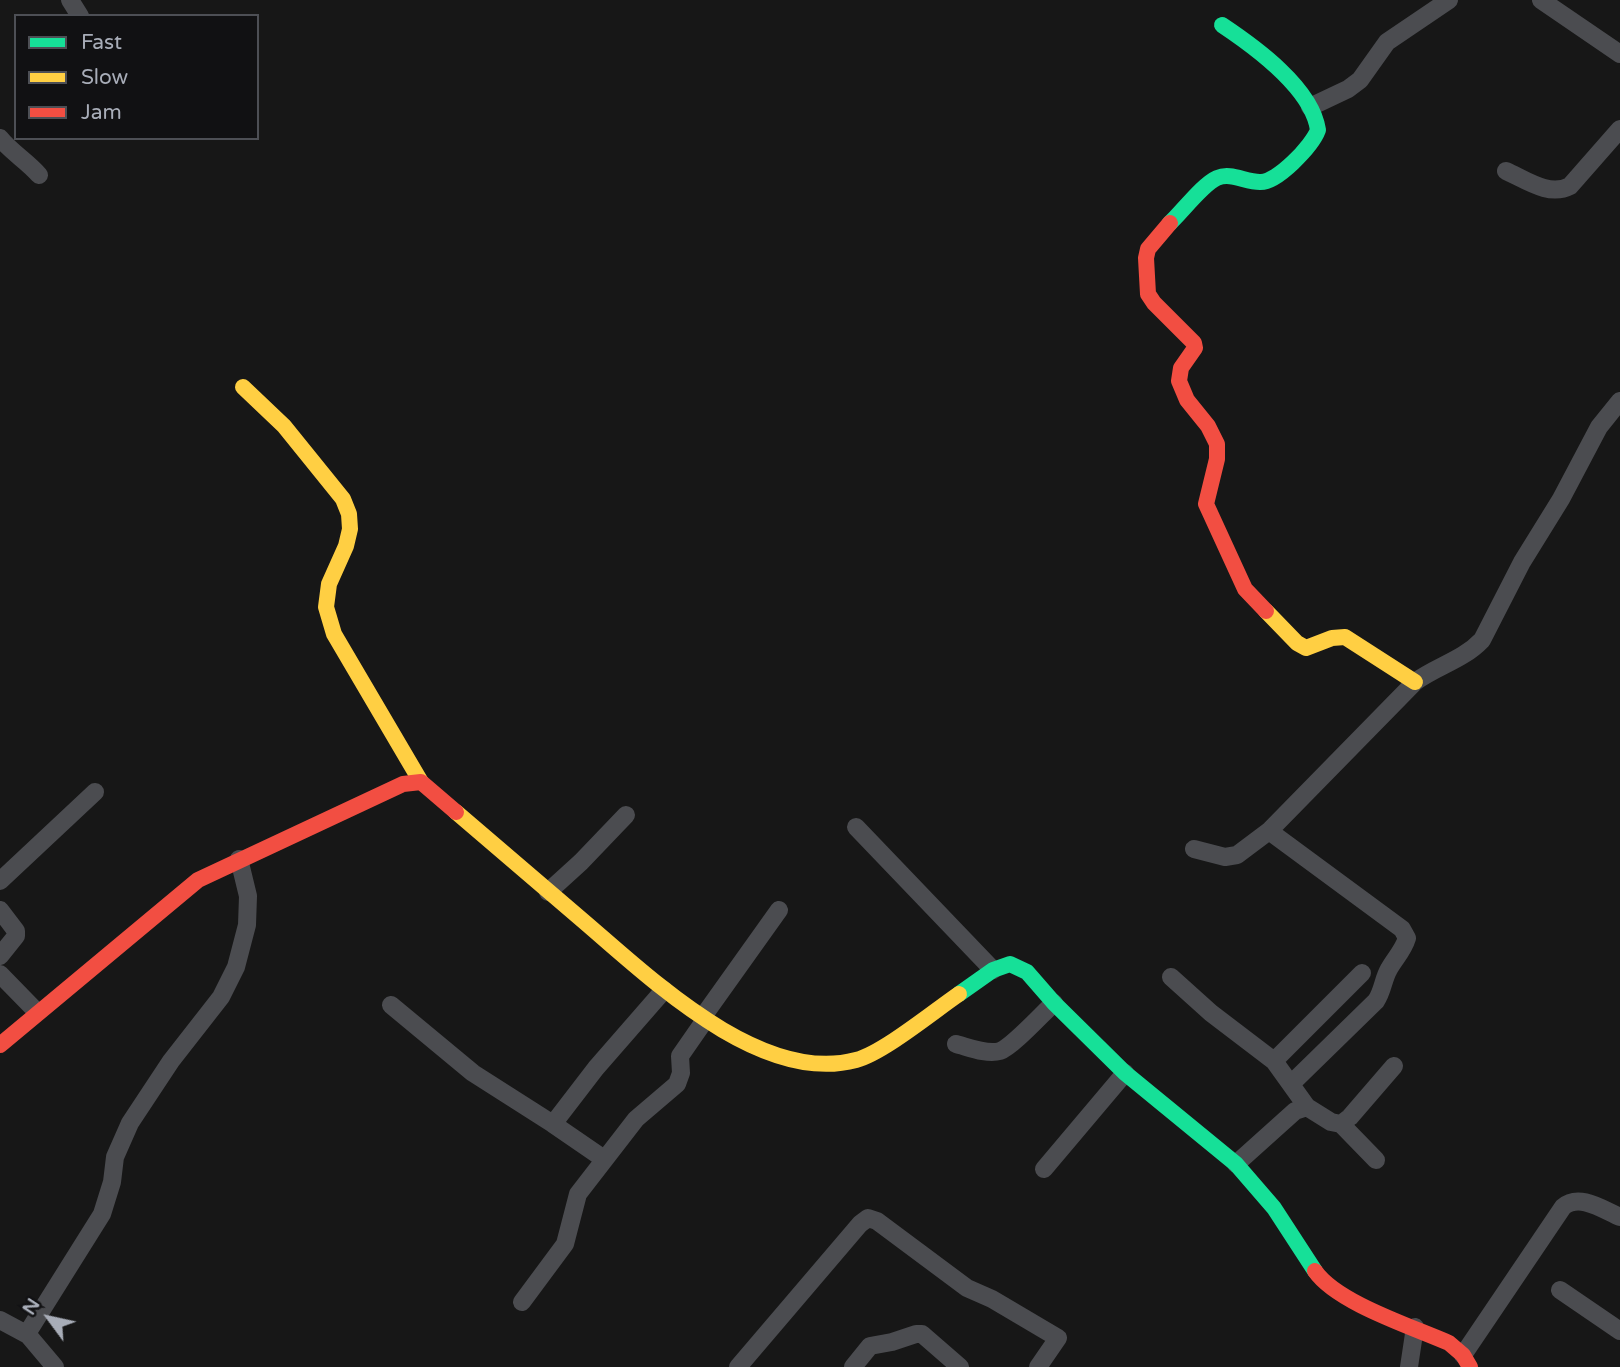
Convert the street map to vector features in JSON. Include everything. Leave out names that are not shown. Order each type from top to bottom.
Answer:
[{"type":"street","points":[[1310,107],[1348,89],[1360,79],[1387,42],[1449,0]]},
{"type":"street","points":[[1541,0],[1564,6],[1620,54]]},
{"type":"street","points":[[1222,25],[1268,58],[1310,107],[1317,120],[1318,130],[1312,141],[1271,181],[1263,184],[1234,175],[1214,179],[1148,249],[1148,294],[1194,343],[1193,353],[1181,368],[1179,379],[1187,399],[1211,431],[1217,444],[1206,504],[1245,589],[1297,643],[1306,648],[1332,638],[1345,638],[1415,682]]},
{"type":"street","points":[[1506,171],[1550,191],[1560,191],[1570,186],[1620,129]]},
{"type":"street","points":[[0,138],[39,176]]},
{"type":"street","points":[[243,387],[284,426],[343,499],[349,514],[350,529],[346,546],[329,584],[326,607],[334,634],[421,782],[664,990],[726,1033],[765,1051],[804,1062],[857,1060],[890,1042],[993,970],[1010,964],[1027,972],[1054,1003],[1125,1073],[1236,1164],[1274,1208],[1319,1276],[1331,1287],[1347,1298],[1449,1343],[1466,1361],[1563,1207],[1570,1201],[1580,1200],[1620,1217]]},
{"type":"street","points":[[1194,849],[1225,857],[1237,855],[1269,831],[1415,682],[1430,671],[1461,657],[1482,640],[1521,562],[1561,499],[1599,427],[1620,401]]},
{"type":"street","points":[[0,1045],[198,880],[403,784],[421,782]]},
{"type":"street","points":[[0,881],[95,792]]},
{"type":"street","points":[[548,892],[626,815]]},
{"type":"street","points":[[856,827],[993,970]]},
{"type":"street","points":[[1269,831],[1402,929],[1406,938],[1403,949],[1388,970],[1382,992],[1376,1001],[1292,1083]]},
{"type":"street","points":[[28,1335],[102,1214],[112,1182],[114,1157],[130,1123],[171,1060],[221,997],[236,967],[247,925],[248,896],[239,859]]},
{"type":"street","points":[[0,909],[16,931],[16,936],[0,956]]},
{"type":"street","points":[[522,1302],[565,1244],[570,1232],[574,1201],[636,1119],[677,1084],[681,1073],[680,1056],[779,910]]},
{"type":"street","points":[[1274,1060],[1362,973]]},
{"type":"street","points":[[0,974],[37,1012]]},
{"type":"street","points":[[1171,977],[1211,1013],[1274,1060],[1307,1107],[1331,1122],[1341,1124],[1376,1160]]},
{"type":"street","points":[[553,1124],[596,1068],[664,990]]},
{"type":"street","points":[[956,1044],[999,1051],[1054,1003]]},
{"type":"street","points":[[391,1005],[473,1073],[604,1159]]},
{"type":"street","points":[[1341,1124],[1394,1066]]},
{"type":"street","points":[[1044,1169],[1125,1073]]},
{"type":"street","points":[[1236,1164],[1295,1111],[1307,1107]]},
{"type":"street","points":[[738,1367],[868,1218],[877,1221],[967,1288],[992,1299],[1058,1338],[1038,1367]]},
{"type":"street","points":[[1560,1290],[1620,1331]]},
{"type":"street","points":[[0,1320],[28,1335],[55,1367]]},
{"type":"street","points":[[1409,1367],[1415,1327]]},
{"type":"street","points":[[853,1367],[870,1346],[916,1334],[929,1339],[960,1367]]},
{"type":"traffic: fast","points":[[1170,223],[1199,192],[1217,178],[1228,176],[1260,182],[1275,177],[1301,154],[1318,130],[1314,114],[1294,84],[1265,57],[1222,25]]},
{"type":"traffic: fast","points":[[959,994],[993,970],[1010,964],[1027,972],[1054,1003],[1125,1073],[1236,1164],[1274,1208],[1315,1271]]},
{"type":"traffic: slow","points":[[243,387],[284,426],[343,499],[349,514],[350,529],[346,546],[329,584],[326,607],[334,634],[421,782]]},
{"type":"traffic: slow","points":[[1266,611],[1297,643],[1306,648],[1332,638],[1345,637],[1415,682]]},
{"type":"traffic: slow","points":[[456,812],[672,996],[744,1042],[782,1057],[819,1064],[856,1060],[894,1041],[959,994]]},
{"type":"traffic: jam","points":[[1170,223],[1148,249],[1148,294],[1194,343],[1195,348],[1181,368],[1179,381],[1187,400],[1208,426],[1217,444],[1217,459],[1206,504],[1245,589],[1266,611]]},
{"type":"traffic: jam","points":[[0,1045],[198,880],[403,784],[421,782],[456,812]]},
{"type":"traffic: jam","points":[[1315,1271],[1340,1294],[1358,1304],[1449,1343],[1463,1355],[1470,1367]]}]
